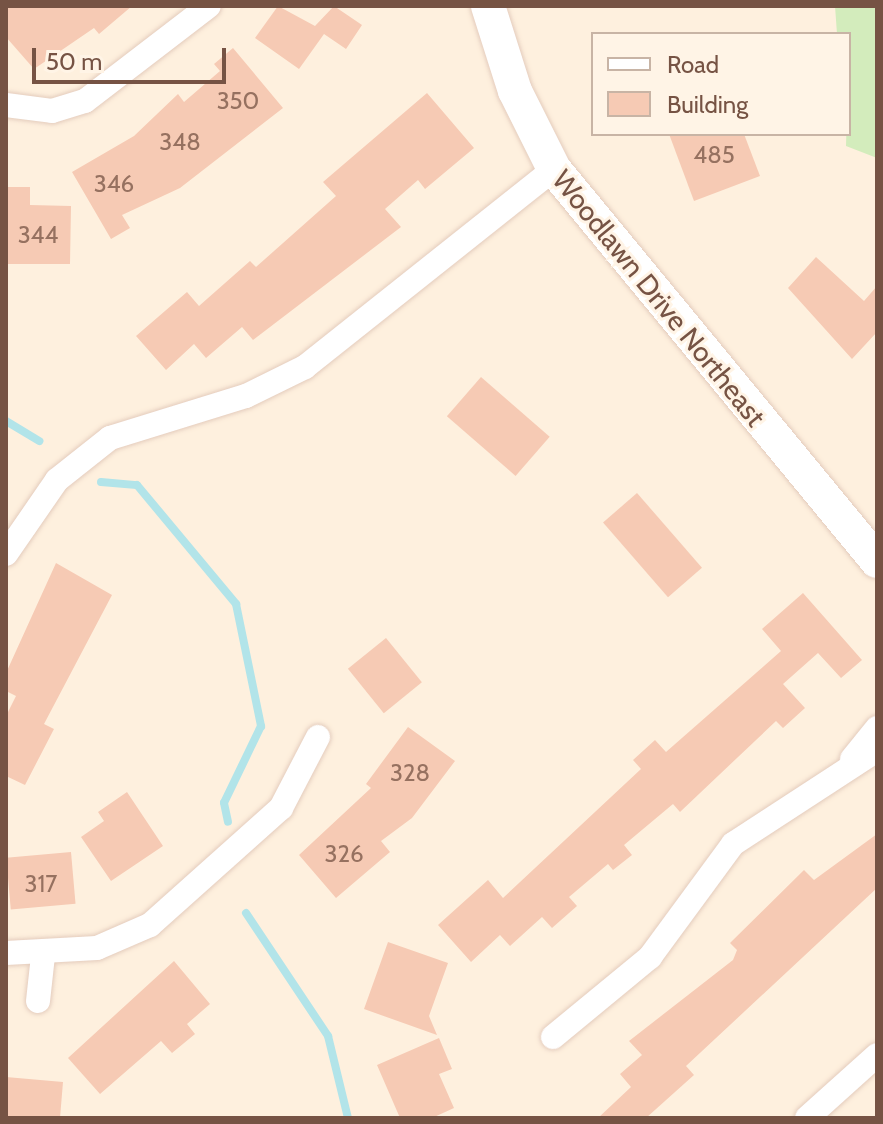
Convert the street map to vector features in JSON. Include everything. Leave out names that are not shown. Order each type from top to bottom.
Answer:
[{"type":"street","points":[[6,105],[52,111],[85,101],[209,6]]},
{"type":"street","name":"Woodlawn Drive Northeast","points":[[488,6],[515,91],[554,169],[877,561]]},
{"type":"street","points":[[6,554],[57,480],[110,438],[246,396],[305,367],[554,169]]},
{"type":"street","points":[[848,764],[877,728]]},
{"type":"street","points":[[6,953],[43,956],[97,948],[150,925],[281,808],[318,737]]},
{"type":"street","points":[[553,1037],[650,957],[733,844],[848,764],[877,750]]},
{"type":"street","points":[[38,1001],[43,956]]},
{"type":"street","points":[[807,1118],[877,1055]]},
{"type":"green space","points":[[835,6],[877,6],[877,158],[846,146],[846,136],[851,136],[851,32],[837,32]]},
{"type":"building","points":[[6,6],[132,6],[99,34],[94,28],[34,69],[6,37]]},
{"type":"building","points":[[278,6],[315,26],[334,6],[362,25],[346,49],[324,34],[299,69],[255,38]]},
{"type":"building","points":[[233,48],[283,108],[180,188],[122,215],[130,228],[111,239],[72,172],[134,136],[178,94],[184,102],[220,71],[214,64]]},
{"type":"building","points":[[427,93],[474,148],[425,189],[418,180],[385,209],[401,227],[253,340],[242,327],[206,358],[194,344],[166,370],[136,336],[187,292],[199,306],[250,261],[256,267],[336,196],[323,182]]},
{"type":"building","points":[[670,136],[745,136],[760,176],[694,201]]},
{"type":"building","points":[[6,187],[30,187],[30,205],[71,206],[70,264],[6,264]]},
{"type":"building","points":[[816,257],[864,301],[877,286],[877,332],[852,359],[788,288]]},
{"type":"building","points":[[481,377],[550,437],[516,476],[447,416]]},
{"type":"building","points":[[637,493],[702,568],[668,597],[603,523]]},
{"type":"building","points":[[56,563],[112,595],[44,724],[54,729],[25,785],[6,776],[6,716],[16,696],[6,691],[6,673]]},
{"type":"building","points":[[803,593],[862,660],[841,678],[818,653],[783,684],[805,708],[783,728],[776,721],[680,812],[673,804],[624,845],[632,855],[613,870],[608,864],[569,897],[577,906],[552,928],[542,917],[510,946],[500,935],[471,962],[438,925],[488,880],[503,898],[641,769],[633,760],[655,740],[666,752],[781,651],[762,629]]},
{"type":"building","points":[[386,638],[422,682],[384,713],[348,669]]},
{"type":"building","points":[[408,727],[455,761],[412,818],[381,841],[390,852],[336,898],[299,855],[371,788],[366,784]]},
{"type":"building","points":[[127,792],[163,846],[111,881],[81,837],[104,821],[98,812]]},
{"type":"building","points":[[877,834],[877,888],[686,1066],[694,1075],[646,1118],[598,1118],[631,1087],[620,1074],[642,1055],[629,1041],[733,960],[737,950],[730,943],[804,870],[814,880]]},
{"type":"building","points":[[71,852],[76,904],[11,909],[6,858]]},
{"type":"building","points":[[388,942],[448,963],[429,1016],[437,1035],[364,1009]]},
{"type":"building","points":[[174,961],[210,1004],[187,1024],[195,1034],[172,1053],[161,1041],[100,1094],[68,1058]]},
{"type":"building","points":[[439,1038],[452,1069],[439,1074],[454,1108],[432,1118],[400,1118],[377,1065]]},
{"type":"building","points":[[6,1077],[63,1082],[60,1118],[6,1118]]},
{"type":"waterway","points":[[6,421],[39,441]]},
{"type":"waterway","points":[[101,482],[137,485],[236,604],[261,726],[224,803],[228,822]]},
{"type":"waterway","points":[[246,913],[328,1036],[348,1118]]}]
